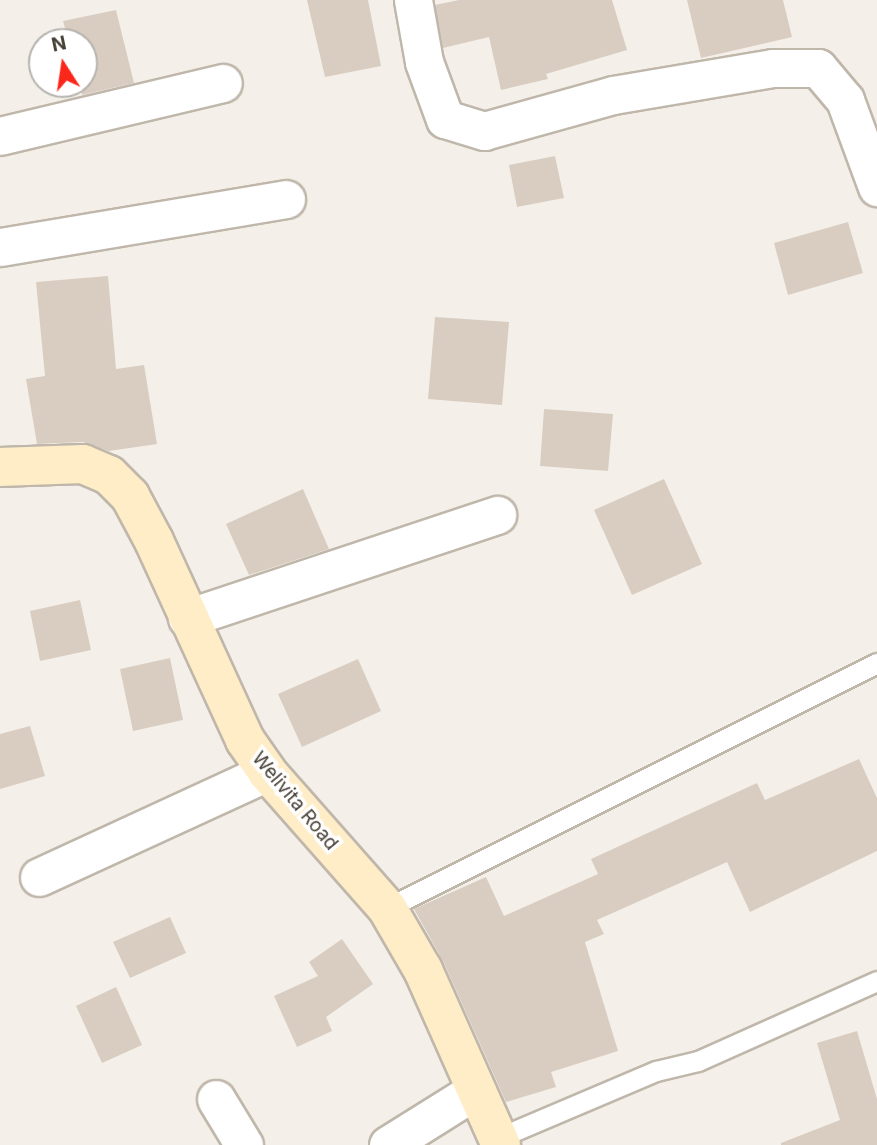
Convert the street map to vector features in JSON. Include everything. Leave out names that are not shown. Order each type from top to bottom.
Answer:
[{"type":"street","points":[[413,0],[424,62],[444,120],[484,131],[613,95],[773,68],[818,68],[845,100],[877,187]]},
{"type":"street","points":[[0,136],[223,83]]},
{"type":"street","points":[[0,247],[286,199]]},
{"type":"street","name":"Welivita Road","points":[[0,467],[83,464],[109,475],[130,496],[154,541],[187,618],[246,740],[268,772],[387,908],[423,970],[474,1091],[499,1142]]},
{"type":"street","points":[[187,618],[497,515]]},
{"type":"street","points":[[38,877],[268,772]]},
{"type":"street","points":[[388,1145],[474,1091]]},
{"type":"street","points":[[216,1099],[244,1145]]},
{"type":"lane","points":[[387,908],[877,663]]},
{"type":"lane","points":[[499,1142],[656,1071],[698,1061],[877,981]]},
{"type":"building","points":[[307,0],[368,0],[381,66],[325,77]]},
{"type":"building","points":[[459,0],[612,0],[627,50],[546,74],[548,79],[501,90],[489,37],[443,48],[435,5]]},
{"type":"building","points":[[687,0],[783,0],[792,37],[701,58]]},
{"type":"building","points":[[116,10],[134,83],[98,91],[98,28],[65,28],[63,21]]},
{"type":"building","points":[[555,156],[564,198],[517,207],[509,165]]},
{"type":"building","points":[[848,222],[863,273],[788,295],[774,243]]},
{"type":"building","points":[[108,276],[116,369],[144,365],[157,444],[109,451],[83,442],[37,444],[26,379],[45,376],[36,282]]},
{"type":"building","points":[[435,317],[509,322],[502,405],[428,399]]},
{"type":"building","points":[[544,409],[613,414],[608,471],[540,466]]},
{"type":"building","points":[[664,479],[702,564],[632,595],[594,510]]},
{"type":"building","points":[[303,489],[329,549],[249,575],[226,524]]},
{"type":"building","points":[[80,600],[91,650],[40,661],[30,611]]},
{"type":"building","points":[[170,658],[183,720],[133,731],[120,669]]},
{"type":"building","points":[[358,659],[381,711],[302,747],[278,694]]},
{"type":"building","points":[[30,726],[45,776],[0,789],[0,734]]},
{"type":"building","points":[[859,759],[877,798],[877,851],[750,912],[727,862],[597,920],[604,934],[585,942],[618,1051],[551,1072],[556,1087],[506,1102],[443,961],[414,909],[486,877],[504,916],[598,874],[591,859],[757,783],[765,800]]},
{"type":"building","points":[[170,917],[186,953],[130,978],[113,942]]},
{"type":"building","points":[[342,939],[373,984],[326,1017],[332,1031],[297,1047],[274,996],[318,976],[309,962]]},
{"type":"building","points":[[116,987],[142,1045],[102,1063],[76,1006]]},
{"type":"building","points":[[857,1031],[877,1099],[877,1145],[781,1145],[840,1120],[817,1043]]}]
